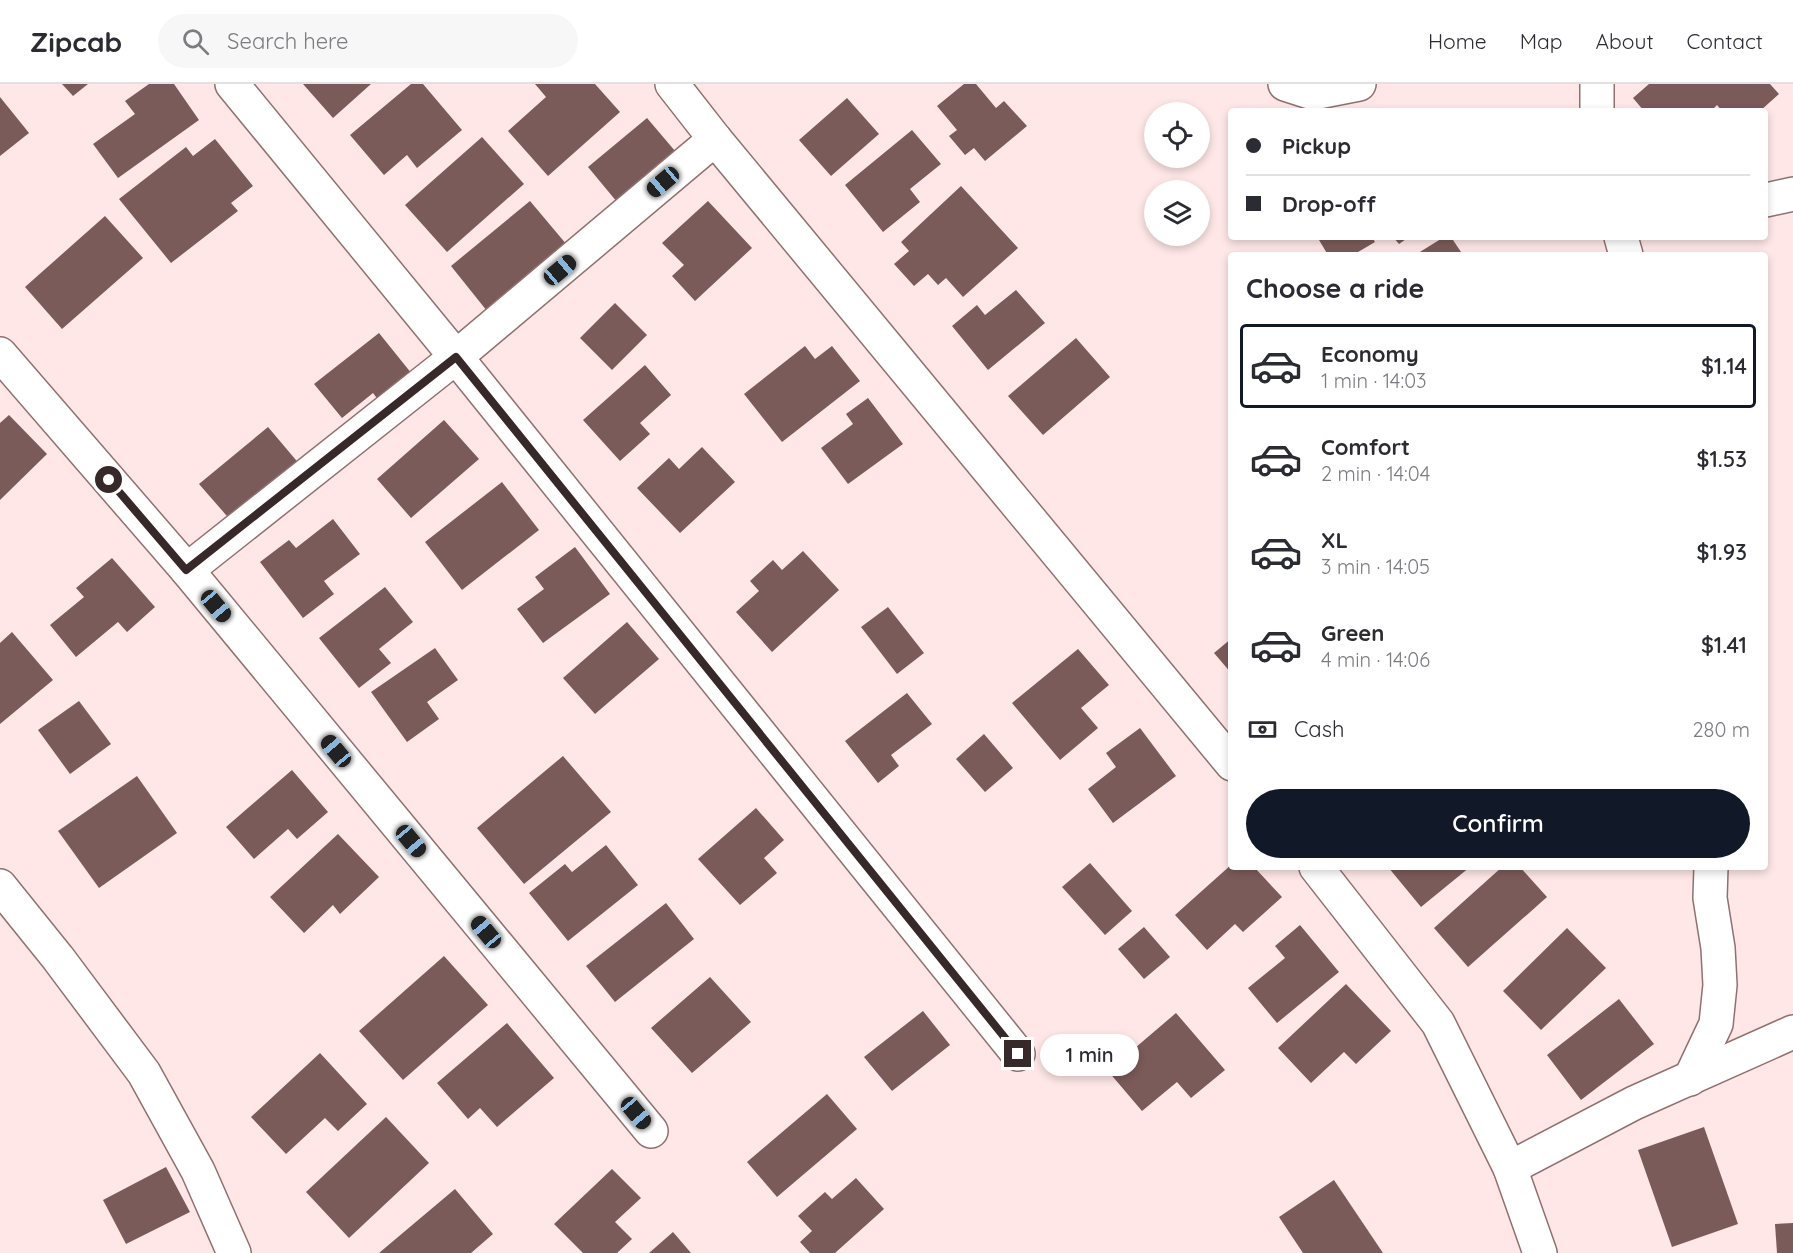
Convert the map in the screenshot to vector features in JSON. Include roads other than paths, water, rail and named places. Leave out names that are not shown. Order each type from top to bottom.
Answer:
[{"type":"street","points":[[232,84],[456,357],[1018,1054]]},
{"type":"street","points":[[672,84],[1228,759]]},
{"type":"street","points":[[1285,84],[1313,93],[1359,84]]},
{"type":"street","points":[[1597,108],[1598,84]]},
{"type":"street","points":[[186,570],[456,357],[715,139]]},
{"type":"street","points":[[1768,200],[1793,194]]},
{"type":"street","points":[[0,354],[186,570],[651,1131]]},
{"type":"street","points":[[1318,870],[1438,1023],[1510,1168],[1539,1253]]},
{"type":"street","points":[[1690,1079],[1716,1024],[1720,986],[1718,948],[1710,898],[1711,870]]},
{"type":"street","points":[[0,886],[58,958],[144,1073],[198,1171],[234,1253]]},
{"type":"street","points":[[1510,1168],[1634,1103],[1793,1032]]}]
